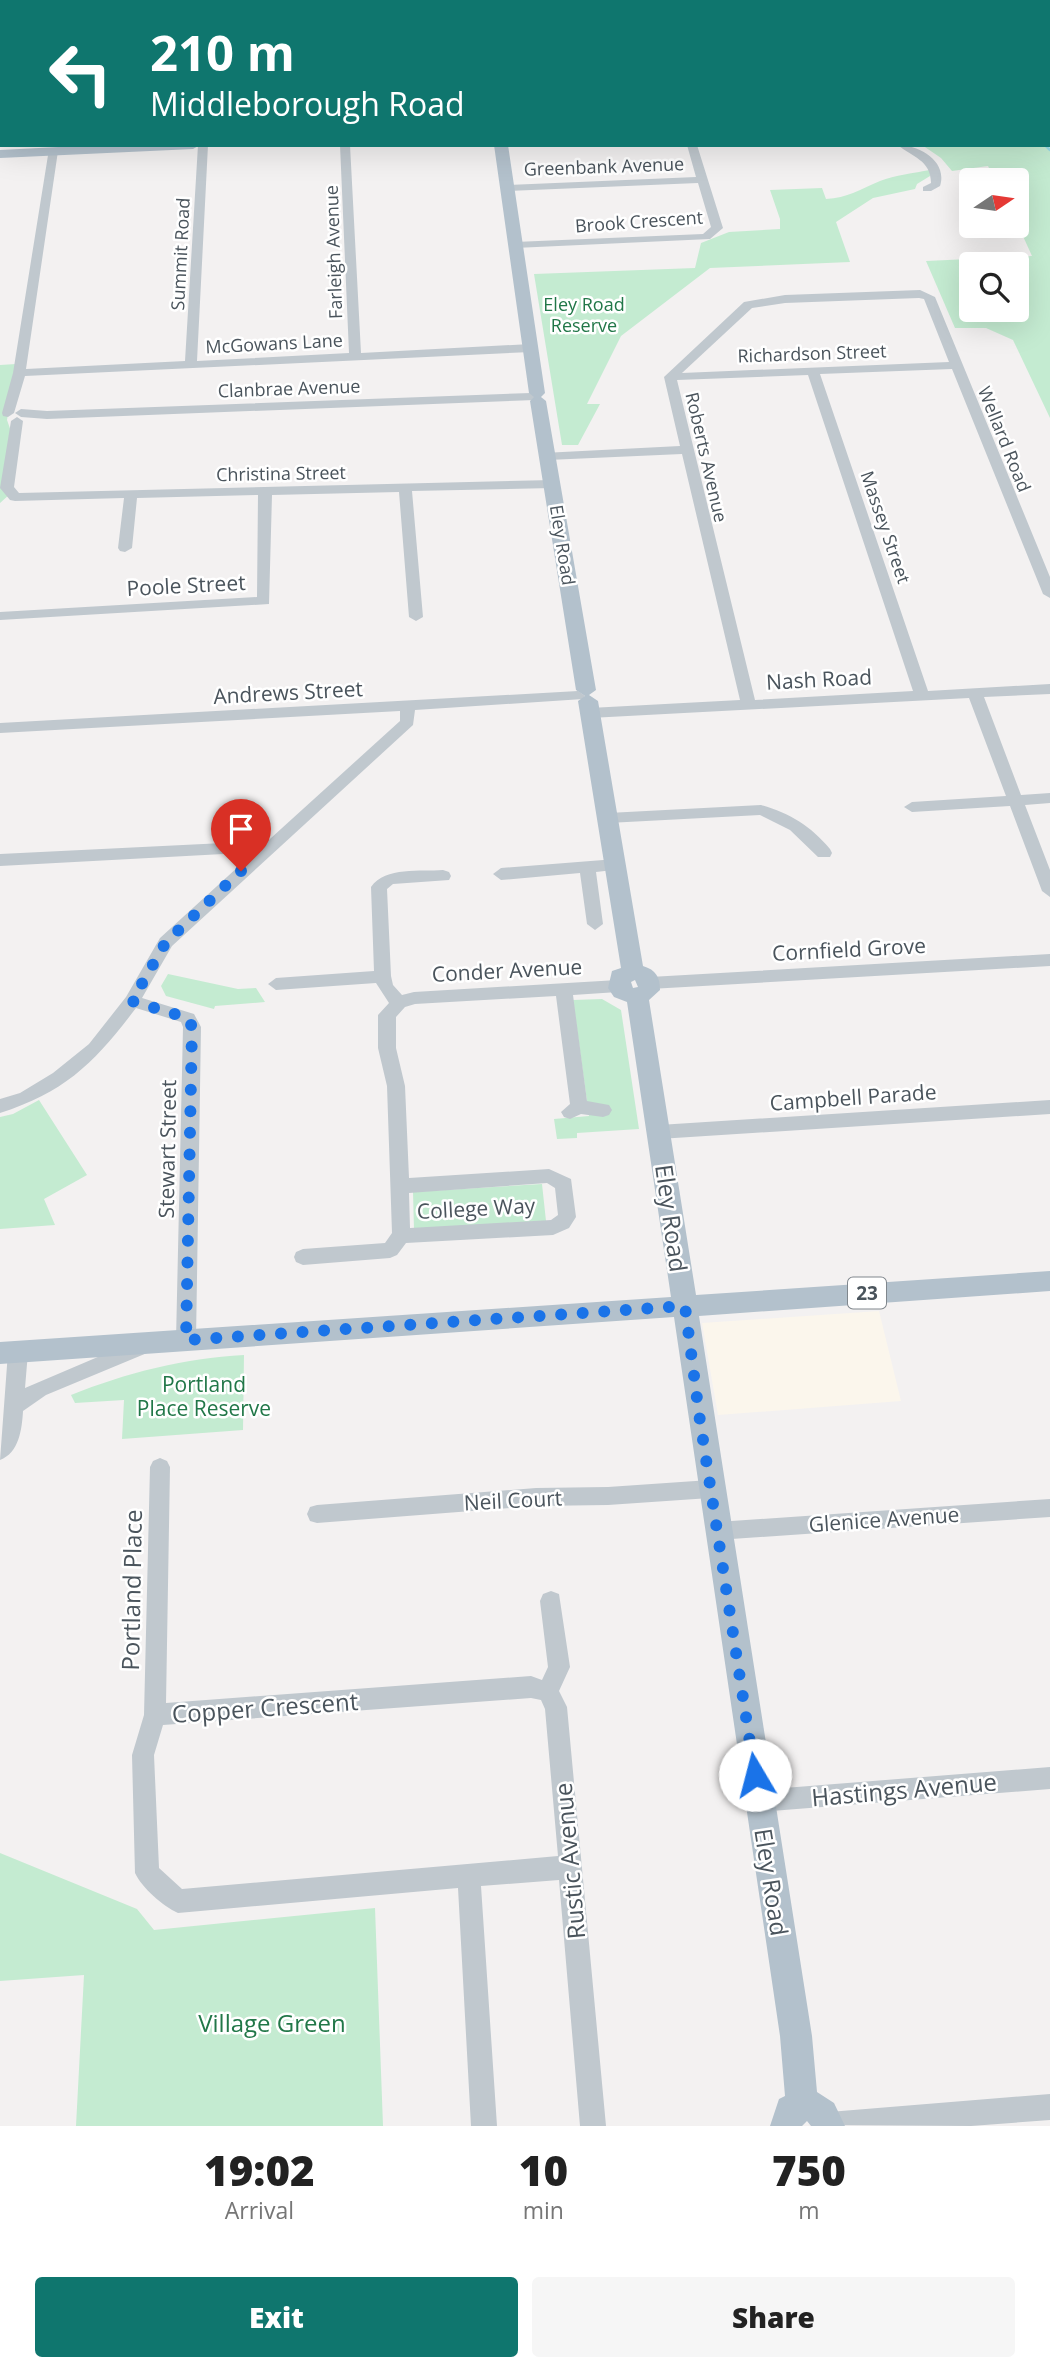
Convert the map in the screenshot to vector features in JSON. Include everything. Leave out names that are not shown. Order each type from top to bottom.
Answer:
[{"type":"main road","points":[[0,154],[147,147]]},
{"type":"main road","name":"Eley Road","points":[[501,147],[531,348],[535,397],[554,484],[585,700],[608,818],[659,1132],[710,1489],[796,2036],[794,2115]]},
{"type":"main road","name":"23","points":[[9,1353],[1050,1280]]},
{"type":"main road","points":[[794,2115],[809,2104],[822,2111],[829,2126]]},
{"type":"street","name":"Summit Road","points":[[191,365],[203,147]]},
{"type":"street","name":"Farleigh Avenue","points":[[345,147],[355,357]]},
{"type":"street","name":"Brook Crescent","points":[[516,246],[706,237],[718,228],[693,147]]},
{"type":"street","points":[[907,147],[933,165],[937,175],[936,184],[927,189]]},
{"type":"street","points":[[11,415],[53,151]]},
{"type":"street","name":"Greenbank Avenue","points":[[507,188],[702,180]]},
{"type":"street","name":"Roberts Avenue","points":[[748,703],[670,377],[748,305],[785,299],[920,294],[929,297]]},
{"type":"street","name":"Wellard Road","points":[[929,297],[1050,594]]},
{"type":"street","name":"McGowans Lane","points":[[19,373],[531,348]]},
{"type":"street","name":"Richardson Street","points":[[670,377],[956,365]]},
{"type":"street","name":"Massey Street","points":[[813,371],[922,695]]},
{"type":"street","name":"Clanbrae Avenue","points":[[11,415],[535,397]]},
{"type":"street","name":"Christina Street","points":[[11,415],[14,440],[7,488],[15,497],[554,484]]},
{"type":"street","points":[[548,456],[687,450]]},
{"type":"street","points":[[405,487],[416,617]]},
{"type":"street","name":"Poole Street","points":[[0,616],[264,601],[265,491]]},
{"type":"street","points":[[125,548],[131,494]]},
{"type":"street","name":"Nash Road","points":[[585,700],[748,703],[1050,689]]},
{"type":"street","points":[[975,693],[1050,891]]},
{"type":"street","name":"Andrews Street","points":[[0,729],[585,700]]},
{"type":"street","points":[[0,1106],[26,1098],[59,1078],[96,1049],[132,1001],[166,942],[408,722],[407,707]]},
{"type":"street","points":[[912,807],[1050,798]]},
{"type":"street","points":[[608,818],[761,810],[781,815],[813,839],[824,853]]},
{"type":"street","points":[[0,860],[244,847],[260,854]]},
{"type":"street","points":[[501,874],[616,866]]},
{"type":"street","points":[[587,869],[595,924]]},
{"type":"street","points":[[399,1003],[385,987],[383,976],[379,887],[389,879],[443,876]]},
{"type":"street","name":"Cornfield Grove","points":[[635,984],[1050,960]]},
{"type":"street","points":[[276,984],[383,976]]},
{"type":"street","name":"Conder Avenue","points":[[399,1003],[414,998],[635,984]]},
{"type":"street","points":[[564,989],[575,1109],[603,1110]]},
{"type":"street","name":"Stewart Street","points":[[132,1001],[188,1018],[192,1027],[186,1340]]},
{"type":"street","name":"College Way","points":[[399,1003],[387,1015],[387,1048],[396,1086],[401,1234],[417,1236],[553,1227],[567,1217],[564,1184],[549,1176],[400,1186]]},
{"type":"street","name":"Campbell Parade","points":[[659,1132],[1050,1107]]},
{"type":"street","points":[[303,1257],[390,1250],[401,1234]]},
{"type":"street","points":[[14,1406],[39,1389],[153,1342]]},
{"type":"street","points":[[0,1449],[11,1434],[14,1406],[9,1353]]},
{"type":"street","name":"Portland Place","points":[[155,1715],[160,1466]]},
{"type":"street","name":"Neil Court","points":[[317,1514],[536,1497],[608,1496],[710,1489]]},
{"type":"street","name":"Glenice Avenue","points":[[717,1531],[1050,1508]]},
{"type":"street","points":[[548,1692],[559,1667],[551,1601]]},
{"type":"street","name":"Copper Crescent","points":[[548,1692],[531,1687],[155,1715],[143,1755],[147,1873],[178,1901],[569,1867]]},
{"type":"street","name":"Rustic Avenue","points":[[548,1692],[556,1707],[593,2126]]},
{"type":"street","name":"Hastings Avenue","points":[[759,1801],[1050,1778]]},
{"type":"street","points":[[469,1876],[484,2126]]},
{"type":"street","points":[[829,2126],[1050,2107]]},
{"type":"shaded area","points":[[879,1311],[901,1401],[718,1415],[702,1323]]},
{"type":"green space","points":[[925,147],[1050,147],[1050,418],[1013,340],[986,328],[955,328],[926,261],[959,259],[959,322],[1029,322],[1029,256],[1032,256],[1024,238],[1029,238],[1029,168],[988,166],[952,171],[941,158]]},
{"type":"green space","name":"Eley Road Reserve","points":[[930,170],[930,176],[917,184],[915,189],[873,198],[836,222],[850,262],[710,268],[621,336],[587,404],[600,404],[578,445],[562,445],[534,274],[695,268],[701,243],[729,232],[780,229],[780,219],[770,190],[822,188],[826,199],[834,198],[854,193],[886,179]]},
{"type":"green space","points":[[16,364],[7,420],[14,440],[10,494],[0,503],[0,365]]},
{"type":"green space","points":[[168,974],[238,989],[256,988],[265,1002],[215,1006],[214,1009],[166,996],[161,986]]},
{"type":"green space","points":[[602,999],[621,1010],[639,1129],[577,1133],[577,1138],[557,1139],[554,1119],[589,1116],[573,1000]]},
{"type":"green space","points":[[39,1100],[87,1175],[44,1199],[55,1225],[0,1229],[0,1117],[13,1114]]},
{"type":"green space","points":[[542,1184],[546,1221],[414,1230],[413,1192]]},
{"type":"green space","name":"Portland Place Reserve","points":[[244,1355],[243,1430],[122,1439],[124,1400],[75,1403],[71,1395],[156,1368],[199,1359]]},
{"type":"green space","name":"Village Green","points":[[0,1853],[137,1909],[154,1930],[375,1908],[383,2126],[76,2126],[84,1975],[0,1981]]},
{"type":"waterway","points":[[1047,147],[1050,150]]},
{"type":"route","points":[[241,871],[166,942],[132,1001],[188,1018],[192,1027],[186,1340],[685,1306],[755,1775]]}]
